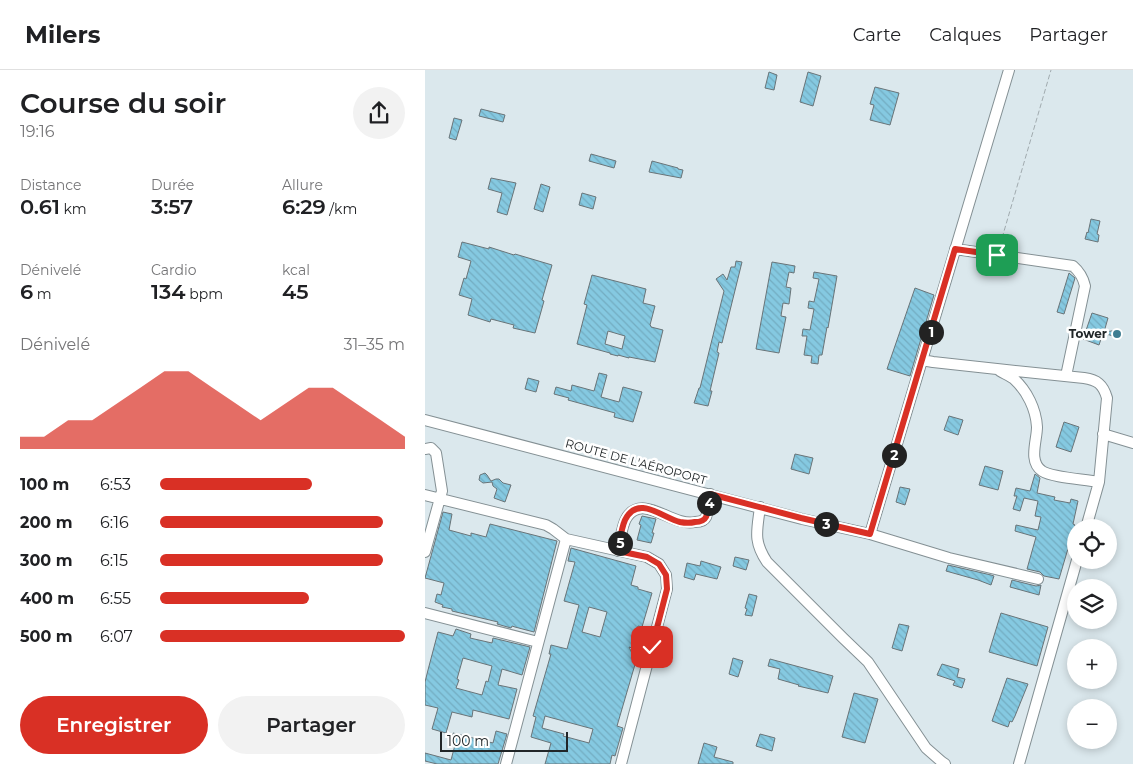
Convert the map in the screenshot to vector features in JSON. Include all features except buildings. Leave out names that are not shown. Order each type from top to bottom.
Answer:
[{"type":"street","points":[[870,534],[1009,70]]},
{"type":"street","points":[[955,249],[1073,266],[1079,272],[1085,286],[1066,376]]},
{"type":"street","points":[[923,360],[1066,376],[1093,380],[1098,383],[1105,390],[1107,398],[1099,482],[1089,519]]},
{"type":"street","points":[[997,369],[1013,379],[1030,401],[1037,428],[1034,453],[1040,470],[1099,482]]},
{"type":"street","name":"ROUTE DE L'AÉROPORT","points":[[425,420],[870,534],[949,558],[1038,579]]},
{"type":"street","points":[[1103,434],[1133,443]]},
{"type":"street","points":[[425,448],[431,448],[437,454],[442,491],[425,552]]},
{"type":"street","points":[[618,551],[625,521],[629,514],[635,510],[641,508],[649,509],[679,522],[697,522],[706,517],[710,494]]},
{"type":"street","points":[[425,495],[546,525],[566,539],[647,557],[659,564],[666,575],[667,589],[621,764]]},
{"type":"street","points":[[759,507],[757,526],[759,551],[767,562],[868,662],[926,748],[945,764]]},
{"type":"street","points":[[506,764],[566,539]]},
{"type":"street","points":[[1019,764],[1074,569]]},
{"type":"street","points":[[425,613],[538,642]]},
{"type":"path","points":[[997,255],[1051,70]]},
{"type":"place","name":"Tower","points":[[1117,334]]},
{"type":"route","points":[[652,647],[667,589],[666,575],[659,564],[647,557],[618,551],[625,521],[629,514],[641,508],[649,509],[679,522],[697,522],[706,517],[710,494],[870,534],[955,249],[997,255]]}]
